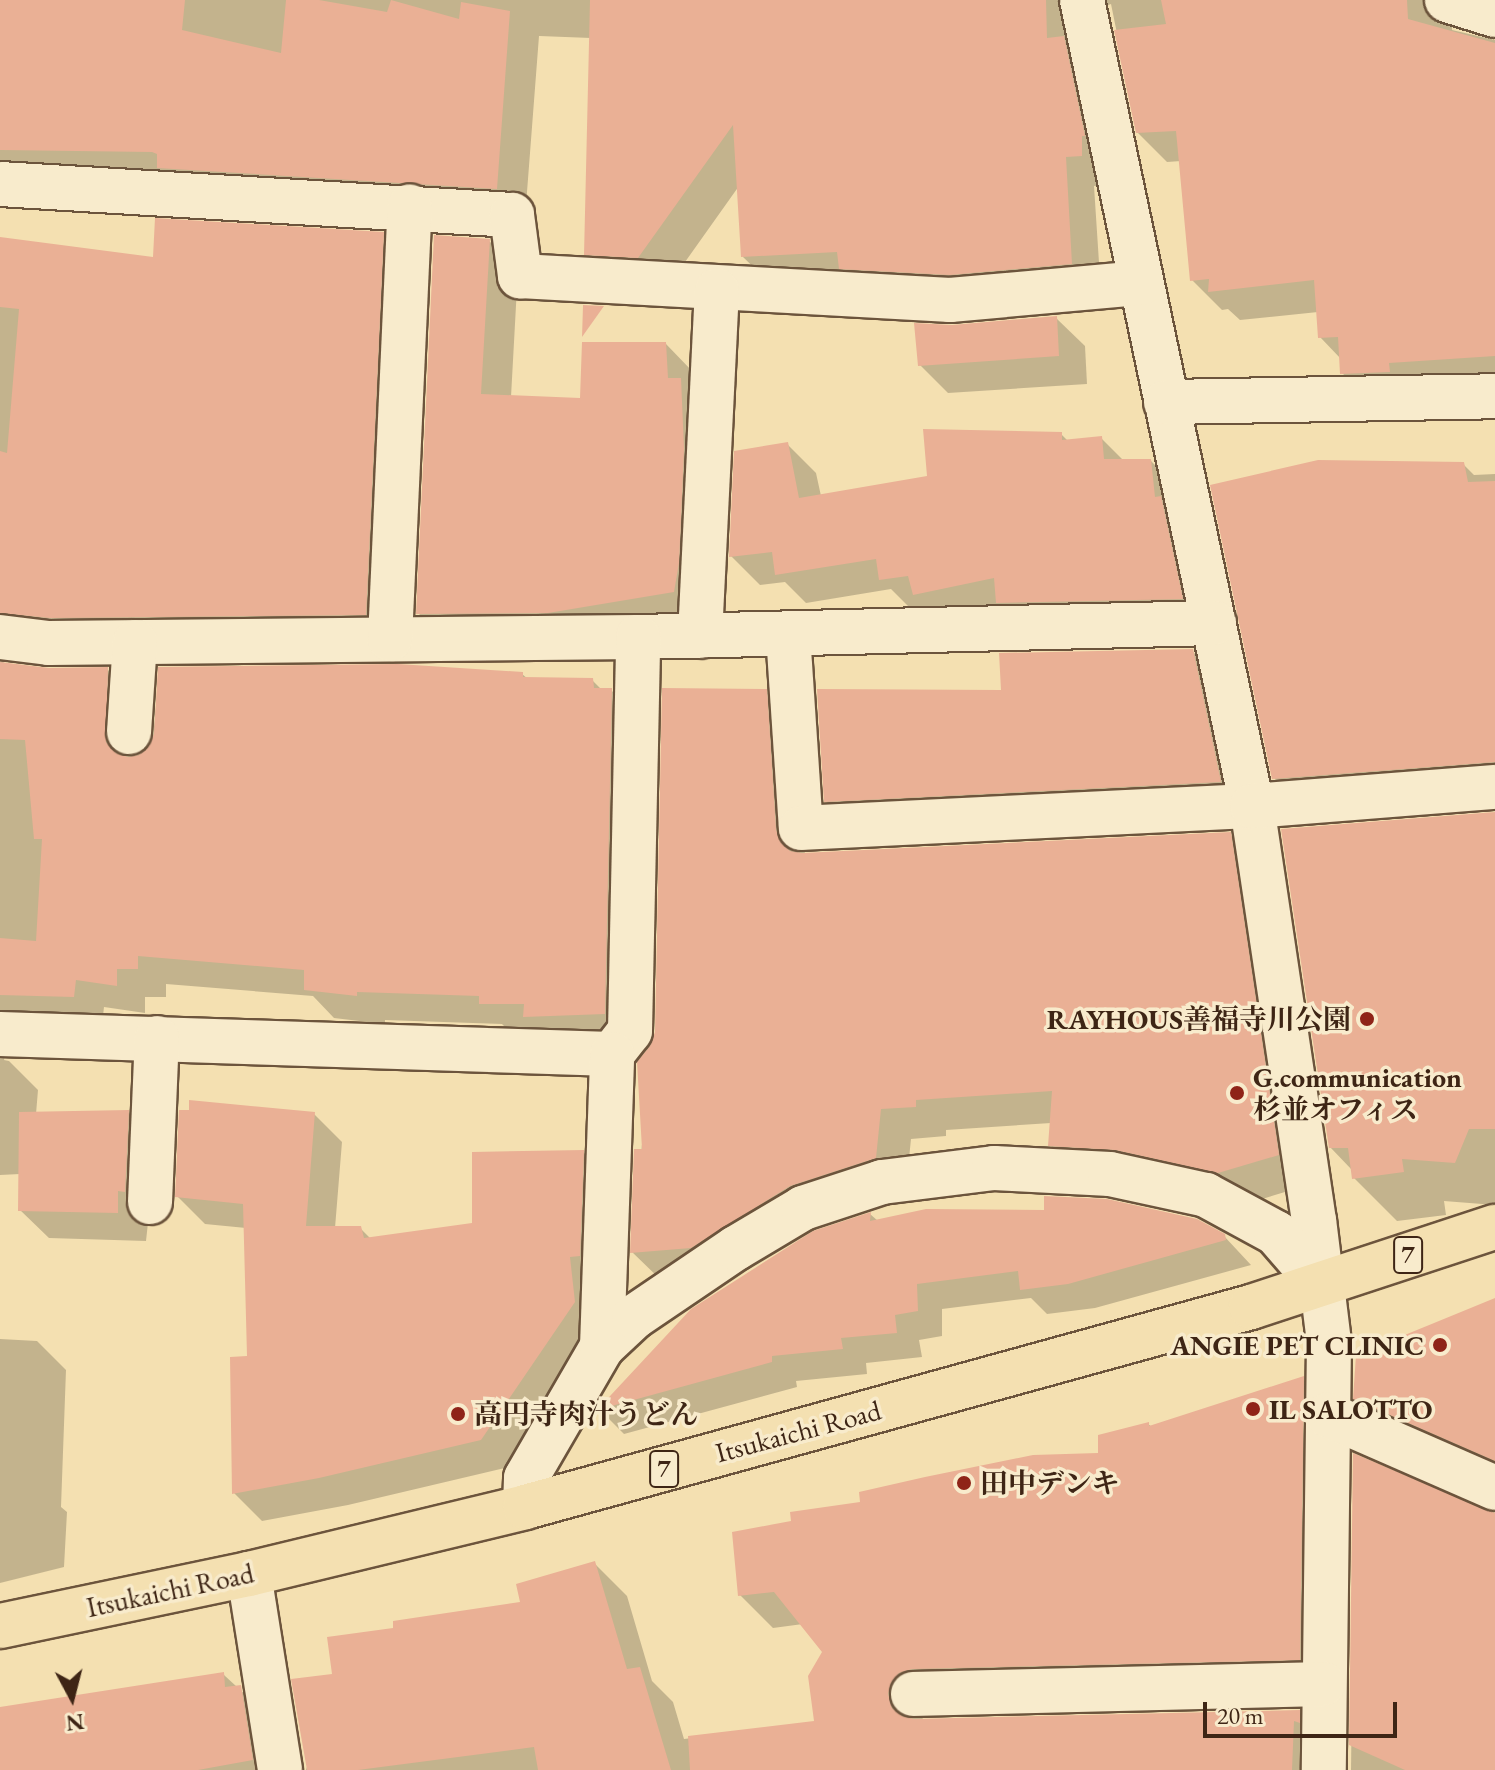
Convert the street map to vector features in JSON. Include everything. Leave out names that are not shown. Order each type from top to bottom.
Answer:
[{"type":"main road","name":"Itsukaichi Road","points":[[0,1626],[249,1574],[525,1507],[1321,1285],[1495,1227]]},
{"type":"street","points":[[1082,0],[1252,806],[1280,973],[1329,1342],[1323,1684],[1325,1770]]},
{"type":"street","points":[[1447,0],[1495,15]]},
{"type":"street","points":[[0,184],[410,206],[512,215],[520,276],[717,290],[950,300],[1141,283]]},
{"type":"street","points":[[390,639],[410,206]]},
{"type":"street","points":[[700,636],[717,290]]},
{"type":"street","points":[[1166,402],[1495,396]]},
{"type":"street","points":[[0,637],[49,643],[638,637],[1214,623]]},
{"type":"street","points":[[788,634],[801,828],[1252,806],[1495,787]]},
{"type":"street","points":[[602,1347],[612,1054],[630,1031],[638,637]]},
{"type":"street","points":[[129,732],[135,642]]},
{"type":"street","points":[[0,1034],[612,1054]]},
{"type":"street","points":[[150,1202],[157,1038]]},
{"type":"street","points":[[525,1507],[526,1478],[602,1347],[634,1317],[736,1248],[803,1208],[882,1182],[994,1168],[1110,1174],[1206,1195],[1276,1233],[1321,1285]]},
{"type":"street","points":[[1328,1415],[1495,1488]]},
{"type":"street","points":[[249,1574],[280,1770]]},
{"type":"street","points":[[913,1694],[1323,1684]]},
{"type":"building","points":[[0,0],[185,0],[182,30],[281,53],[286,0],[319,0],[387,12],[391,0],[459,19],[461,2],[510,11],[497,189],[157,168],[157,154],[152,152],[0,150]]},
{"type":"building","points":[[590,0],[1046,0],[1047,38],[1064,36],[1085,136],[1082,136],[1082,156],[1066,157],[1072,264],[950,275],[839,269],[837,252],[741,257],[733,125],[638,258],[584,255]]},
{"type":"building","points":[[1161,0],[1407,0],[1408,19],[1495,43],[1495,356],[1389,363],[1390,372],[1340,374],[1338,337],[1318,338],[1314,280],[1208,292],[1209,279],[1190,281],[1176,131],[1136,133],[1114,30],[1166,24]]},
{"type":"building","points":[[155,218],[384,232],[366,615],[50,618],[0,613],[0,451],[7,453],[19,309],[0,307],[0,237],[153,257]]},
{"type":"building","points":[[434,235],[490,239],[481,394],[580,398],[582,342],[666,342],[668,378],[681,378],[684,449],[679,563],[674,592],[548,613],[416,614]]},
{"type":"building","points":[[583,305],[604,306],[582,337]]},
{"type":"building","points":[[1057,316],[1059,356],[918,366],[914,323],[952,325]]},
{"type":"building","points":[[923,429],[1062,432],[1062,440],[1102,436],[1104,459],[1151,459],[1155,497],[1161,496],[1183,599],[996,603],[994,578],[913,595],[908,576],[879,580],[876,559],[775,575],[772,552],[729,557],[734,451],[788,442],[799,498],[927,476]]},
{"type":"building","points":[[1318,460],[1464,462],[1468,482],[1495,481],[1495,762],[1272,779],[1210,485]]},
{"type":"building","points":[[1193,649],[1221,782],[824,802],[817,689],[1001,690],[999,653]]},
{"type":"building","points":[[0,662],[49,668],[108,667],[106,742],[116,753],[128,757],[139,755],[149,746],[154,734],[158,667],[398,664],[523,672],[523,677],[593,678],[594,688],[612,688],[605,1014],[523,1017],[524,1004],[479,1004],[479,996],[357,992],[357,996],[304,990],[304,970],[138,956],[138,969],[117,969],[117,986],[76,980],[74,997],[0,995],[0,938],[36,941],[42,839],[34,839],[25,740],[0,739]]},
{"type":"building","points":[[662,688],[767,689],[776,830],[781,842],[790,851],[802,853],[1231,832],[1279,1155],[1218,1173],[1115,1150],[1048,1146],[1052,1091],[916,1100],[916,1107],[881,1109],[876,1158],[790,1186],[691,1248],[630,1253],[634,1149],[642,1149],[637,1062],[650,1046],[655,1032]]},
{"type":"building","name":"RAYHOUS善福寺川公園","points":[[1495,812],[1495,1129],[1469,1129],[1455,1163],[1402,1159],[1404,1172],[1352,1179],[1348,1148],[1329,1148],[1281,829]]},
{"type":"building","points":[[189,1100],[315,1112],[306,1226],[361,1226],[364,1238],[472,1223],[472,1152],[584,1150],[580,1256],[570,1257],[575,1302],[481,1440],[319,1478],[232,1494],[230,1357],[247,1356],[243,1204],[175,1197],[179,1110],[189,1110]]},
{"type":"building","points":[[129,1110],[125,1192],[118,1191],[118,1213],[18,1211],[19,1112]]},
{"type":"building","points":[[1044,1196],[1107,1199],[1197,1219],[1225,1234],[1226,1240],[1068,1284],[1020,1290],[1018,1271],[917,1284],[918,1311],[895,1315],[897,1333],[841,1338],[843,1349],[772,1356],[772,1362],[597,1410],[691,1309],[813,1231],[871,1212],[870,1221],[926,1209],[1044,1210]]},
{"type":"building","points":[[1495,1298],[1495,1461],[1353,1399],[1356,1355]]},
{"type":"building","points":[[1304,1376],[1300,1660],[912,1669],[899,1673],[891,1683],[888,1694],[892,1708],[902,1716],[914,1719],[1300,1710],[1300,1723],[1294,1721],[1292,1770],[690,1770],[688,1736],[814,1721],[808,1676],[822,1652],[774,1592],[738,1596],[732,1532],[791,1521],[790,1512],[860,1502],[859,1492],[925,1477],[1033,1455],[1098,1453],[1098,1435],[1149,1422],[1149,1426]]},
{"type":"building","points":[[1353,1453],[1495,1513],[1495,1770],[1405,1770],[1349,1745]]},
{"type":"building","points":[[595,1561],[627,1669],[640,1667],[671,1770],[538,1770],[534,1747],[358,1770],[307,1770],[291,1679],[332,1674],[327,1637],[393,1628],[393,1621],[520,1602],[516,1584]]},
{"type":"building","points":[[224,1672],[225,1687],[241,1685],[253,1760],[198,1770],[0,1770],[0,1707]]},
{"type":"place","name":"RAYHOUS善福寺川公園","points":[[1367,1019]]},
{"type":"place","name":"G.communication 杉並オフィス","points":[[1237,1093]]},
{"type":"place","name":"ANGIE PET CLINIC","points":[[1440,1345]]},
{"type":"place","name":"IL SALOTTO","points":[[1253,1409]]},
{"type":"place","name":"高円寺肉汁うどん","points":[[458,1414]]},
{"type":"place","name":"田中デンキ","points":[[964,1483]]}]
